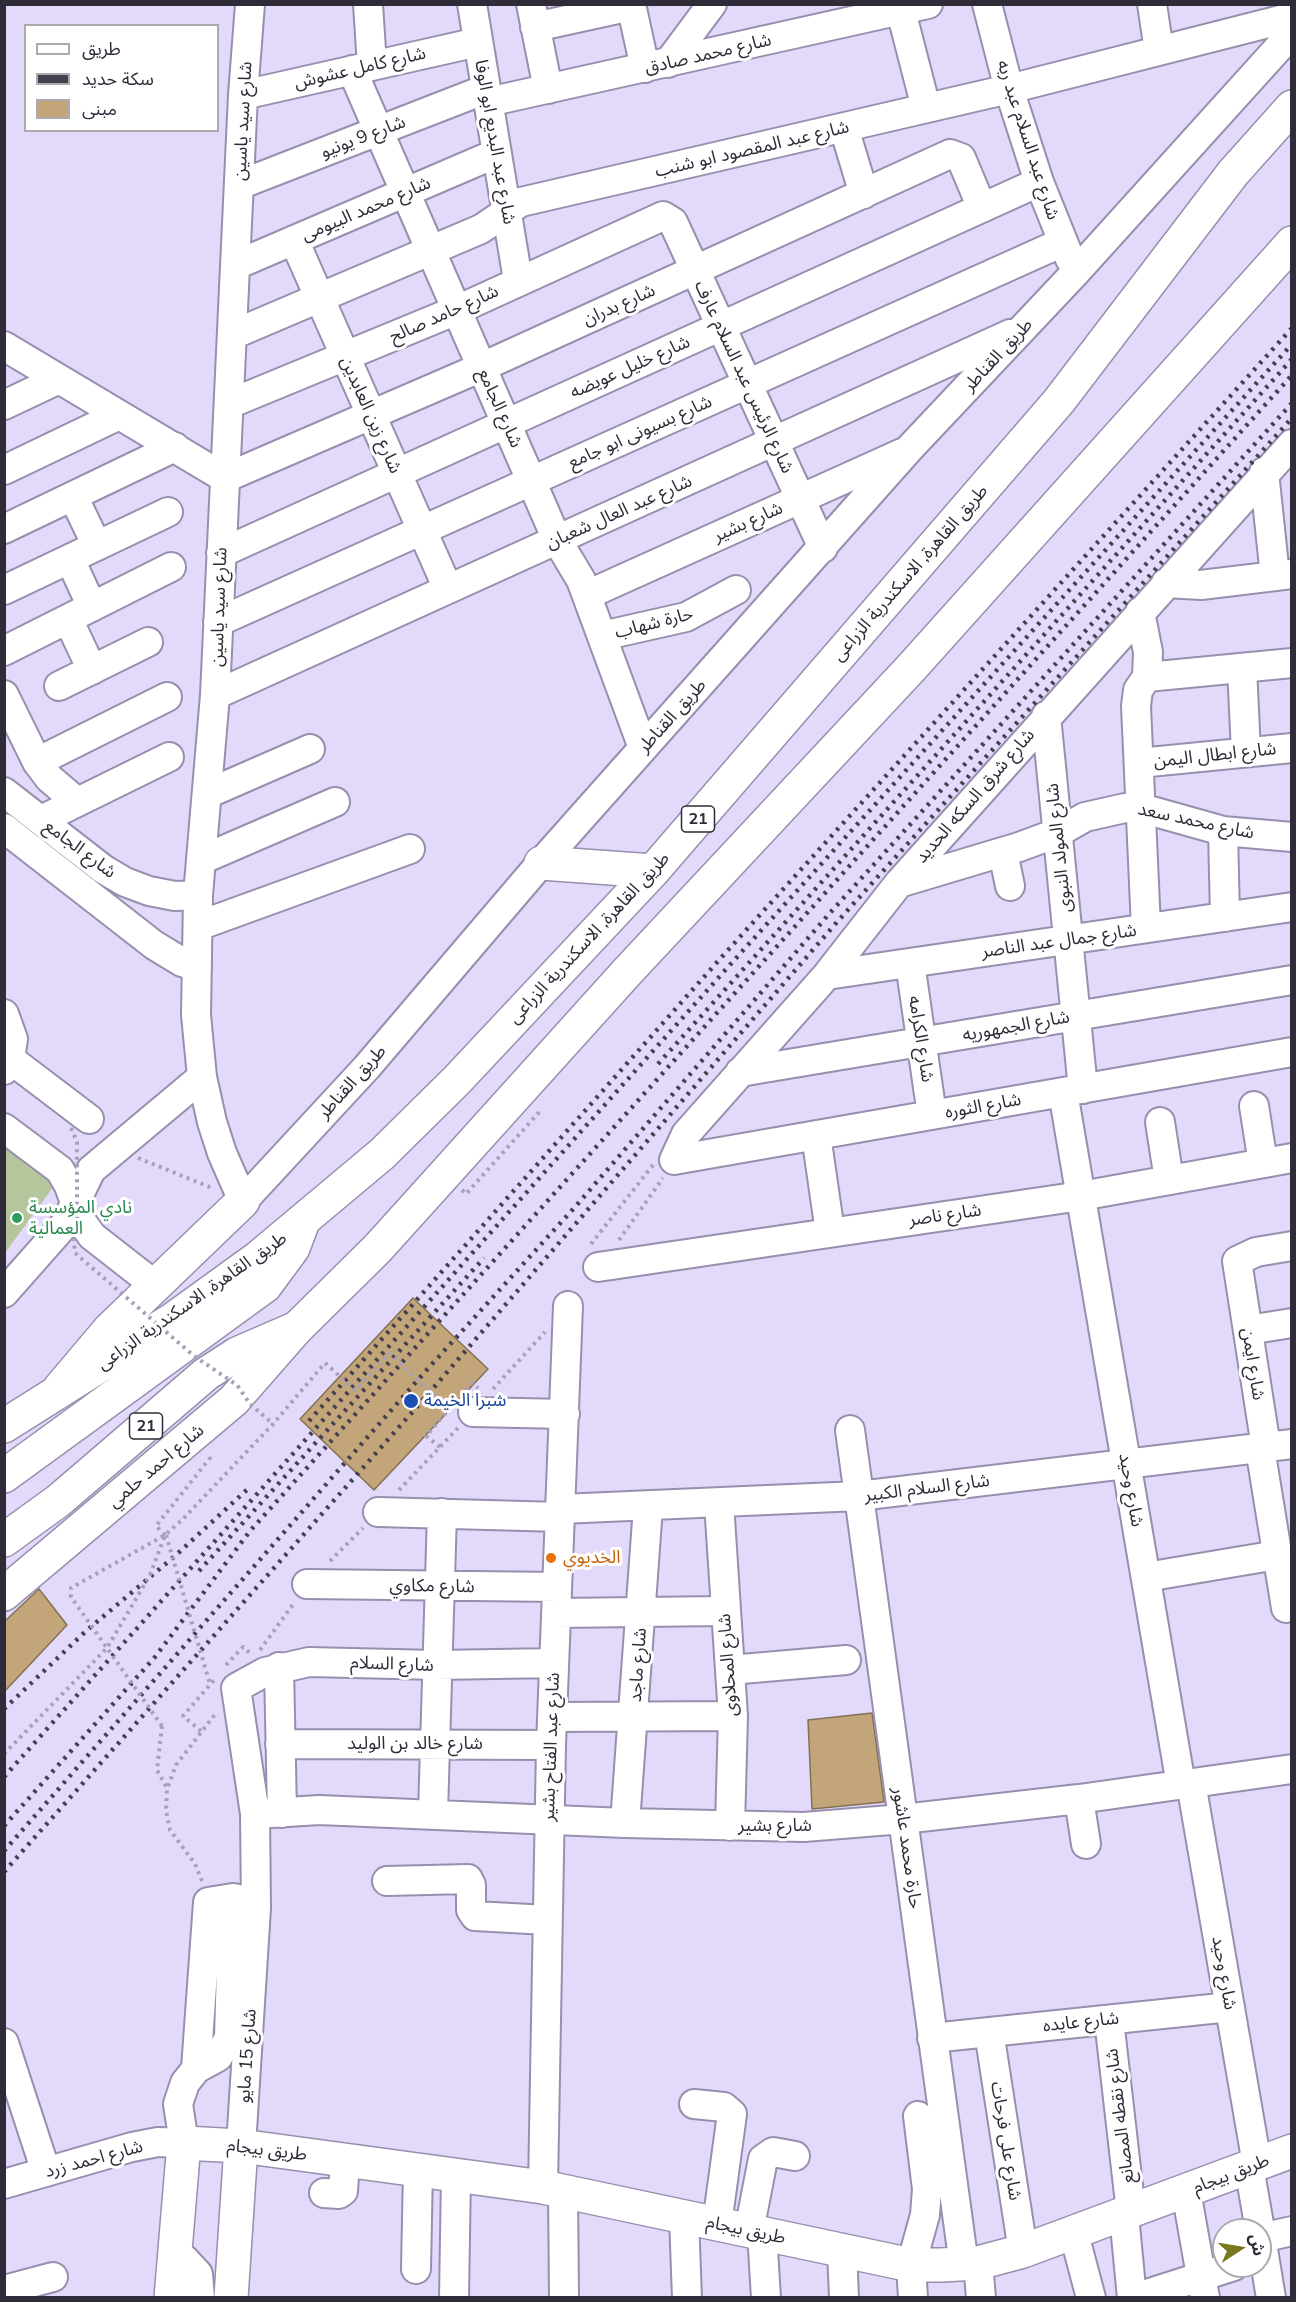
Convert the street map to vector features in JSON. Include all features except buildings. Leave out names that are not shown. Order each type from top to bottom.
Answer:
[{"type":"main road","name":"طريق القاهرة, الاسكندرية الزراعى","points":[[4,1426],[216,1289],[302,1224],[382,1154],[457,1080],[653,871],[1059,401],[1233,173],[1292,107]]},
{"type":"main road","points":[[1233,173],[1292,129]]},
{"type":"main road","name":"21","points":[[4,1540],[58,1501],[206,1374],[237,1354],[297,1328],[378,1248],[469,1150],[627,972],[1056,508],[1292,243]]},
{"type":"main road","points":[[541,864],[653,871]]},
{"type":"main road","name":"طريق القناطر","points":[[52,1397],[109,1330],[243,1202]]},
{"type":"main road","points":[[4,1476],[265,1286],[293,1248],[302,1224]]},
{"type":"main road","name":"شارع احمد حلمي","points":[[4,1593],[234,1400],[297,1328]]},
{"type":"main road","points":[[171,2298],[184,2143]]},
{"type":"main road","name":"طريق بيجام","points":[[184,2143],[241,2146],[553,2189],[911,2265],[971,2264],[1023,2251],[1074,2234],[1292,2151]]},
{"type":"main road","name":"شارع 15 مايو","points":[[231,2298],[241,2146]]},
{"type":"street","name":"شارع سيد ياسين","points":[[243,1202],[222,1153],[202,1077],[196,1015],[198,895],[215,695],[243,95],[250,4]]},
{"type":"street","name":"شارع الجامع","points":[[368,4],[362,68],[378,131],[557,540],[574,566],[587,595],[643,748]]},
{"type":"street","name":"شارع عبد البديع ابو الوفا","points":[[471,4],[519,280]]},
{"type":"street","points":[[548,90],[533,16],[637,10],[657,65],[712,4]]},
{"type":"street","name":"شارع عبد السلام عبد ربه","points":[[987,4],[1009,88],[1039,182],[1076,272]]},
{"type":"street","points":[[1152,4],[1159,51]]},
{"type":"street","points":[[914,8],[926,108]]},
{"type":"street","name":"شارع محمد صادق","points":[[487,96],[548,90],[914,8]]},
{"type":"street","name":"شارع عبد المقصود ابو شنب","points":[[232,335],[482,229],[521,202],[844,128],[1280,19]]},
{"type":"street","name":"طريق القناطر","points":[[243,1202],[367,1067],[541,864],[909,449],[1076,272],[1280,19]]},
{"type":"street","name":"شارع كامل عشوش","points":[[243,95],[478,42]]},
{"type":"street","name":"شارع 9 يونيو","points":[[239,185],[378,131],[487,96]]},
{"type":"street","points":[[844,128],[864,194]]},
{"type":"street","name":"شارع محمد البيومى","points":[[236,265],[497,153]]},
{"type":"street","name":"شارع بدران","points":[[225,478],[372,416],[954,154],[963,161],[982,208]]},
{"type":"street","name":"شارع خليل عويضه","points":[[221,553],[1039,182]]},
{"type":"street","name":"شارع الرئيس عبد السلام عارف","points":[[656,218],[663,216],[673,222],[823,548]]},
{"type":"street","name":"شارع حامد صالح","points":[[229,404],[346,358],[457,310],[656,218]]},
{"type":"street","name":"شارع زين العابدين","points":[[294,240],[448,589]]},
{"type":"street","name":"شارع بسيونى ابو جامع","points":[[218,622],[1063,242]]},
{"type":"street","name":"شارع عبد العال شعبان","points":[[215,695],[1023,328]]},
{"type":"street","points":[[5,346],[225,478]]},
{"type":"street","points":[[4,405],[59,379]]},
{"type":"street","points":[[4,470],[119,415]]},
{"type":"street","name":"شارع شرق السكه الحديد","points":[[666,1160],[740,1072],[827,975],[899,883],[1264,472],[1292,444]]},
{"type":"street","points":[[6,526],[175,447]]},
{"type":"street","name":"شارع بشير","points":[[587,595],[909,449]]},
{"type":"street","points":[[1166,583],[1201,585],[1283,575],[1264,472]]},
{"type":"street","points":[[73,496],[97,546]]},
{"type":"street","points":[[4,590],[168,512]]},
{"type":"street","points":[[70,559],[92,670]]},
{"type":"street","points":[[4,651],[171,567]]},
{"type":"street","name":"حارة شهاب","points":[[602,636],[695,614],[736,591]]},
{"type":"street","points":[[1140,612],[1148,652],[1147,677],[1136,698],[1146,928]]},
{"type":"street","points":[[59,686],[148,642]]},
{"type":"street","points":[[1147,677],[1292,663]]},
{"type":"street","points":[[1242,668],[1246,752]]},
{"type":"street","points":[[4,695],[37,762],[50,778],[77,802]]},
{"type":"street","points":[[37,762],[167,697]]},
{"type":"street","name":"شارع المولد النبوى","points":[[1046,716],[1076,1016],[1073,1090],[1081,1196]]},
{"type":"street","name":"شارع ابطال اليمن","points":[[1139,763],[1292,748]]},
{"type":"street","points":[[207,794],[310,749]]},
{"type":"street","points":[[40,820],[169,757]]},
{"type":"street","name":"شارع الجامع","points":[[4,792],[102,869],[125,882],[149,891],[175,896],[198,895]]},
{"type":"street","points":[[201,860],[335,802]]},
{"type":"street","name":"شارع محمد سعد","points":[[899,883],[1003,852],[1057,833],[1085,817],[1105,811],[1141,808],[1223,831],[1292,837]]},
{"type":"street","points":[[4,828],[154,945],[175,958],[197,967]]},
{"type":"street","points":[[1223,831],[1225,917]]},
{"type":"street","points":[[198,926],[410,849]]},
{"type":"street","points":[[1003,852],[1010,886]]},
{"type":"street","name":"شارع جمال عبد الناصر","points":[[827,975],[1292,906]]},
{"type":"street","name":"شارع الكرامه","points":[[910,963],[932,1115]]},
{"type":"street","name":"شارع الجمهوريه","points":[[740,1072],[1292,980]]},
{"type":"street","points":[[4,1014],[13,1039],[7,1065],[78,1126]]},
{"type":"street","name":"شارع الثوره","points":[[666,1160],[1292,1052]]},
{"type":"street","points":[[4,1293],[52,1240],[74,1206],[91,1170],[202,1077]]},
{"type":"street","points":[[1254,1106],[1263,1163]]},
{"type":"street","points":[[1160,1122],[1169,1180]]},
{"type":"street","points":[[4,1128],[60,1170],[69,1186],[74,1206],[92,1236],[156,1286]]},
{"type":"street","points":[[816,1135],[830,1232]]},
{"type":"street","name":"شارع ناصر","points":[[592,1258],[830,1232],[1081,1196],[1292,1158]]},
{"type":"street","name":"شارع وحيد","points":[[1081,1196],[1146,1577],[1230,2007],[1258,2218]]},
{"type":"street","name":"شارع ايمن","points":[[1286,1608],[1278,1555],[1272,1447],[1238,1281],[1237,1261],[1243,1256],[1292,1246]]},
{"type":"street","name":"شارع عبد الفتاح بشير","points":[[564,2298],[553,2189],[547,1920],[551,1746],[568,1306]]},
{"type":"street","points":[[1248,1330],[1292,1323]]},
{"type":"street","points":[[461,1411],[565,1414]]},
{"type":"street","name":"حارة محمد عاشور","points":[[850,1430],[932,2037],[971,2264],[981,2298]]},
{"type":"street","name":"شارع السلام الكبير","points":[[378,1512],[561,1513],[859,1496],[1272,1447]]},
{"type":"street","name":"شارع المحلاوى","points":[[719,1503],[724,1611],[733,1716],[730,1826]]},
{"type":"street","name":"شارع ماجد","points":[[625,1823],[648,1507]]},
{"type":"street","points":[[433,1813],[442,1513]]},
{"type":"street","points":[[1146,1577],[1278,1555]]},
{"type":"street","name":"شارع مكاوي","points":[[307,1584],[440,1586],[641,1612],[724,1611]]},
{"type":"street","points":[[730,1670],[846,1660]]},
{"type":"street","name":"شارع السلام","points":[[223,1687],[279,1667],[323,1661],[437,1665],[554,1663]]},
{"type":"street","points":[[268,1813],[280,1744],[279,1667]]},
{"type":"street","points":[[223,1687],[268,1813]]},
{"type":"street","points":[[552,1717],[733,1716]]},
{"type":"street","name":"شارع خالد بن الوليد","points":[[280,1744],[551,1746]]},
{"type":"street","name":"شارع بشير","points":[[268,1813],[319,1810],[433,1813],[625,1823],[804,1827],[903,1819],[1079,1799],[1292,1769]]},
{"type":"street","points":[[1079,1799],[1086,1844]]},
{"type":"street","name":"شارع 15 مايو","points":[[241,2146],[232,1903],[268,1813]]},
{"type":"street","points":[[387,1881],[468,1879],[471,1885],[471,1910],[476,1916],[547,1920]]},
{"type":"street","points":[[184,2143],[178,2104],[185,2083],[196,2069],[218,2057],[229,2038],[232,1903]]},
{"type":"street","name":"شارع عايده","points":[[932,2037],[1230,2007]]},
{"type":"street","name":"شارع نقطه المصانع","points":[[1109,2020],[1133,2298]]},
{"type":"street","name":"شارع على فرحات","points":[[989,2032],[1023,2251]]},
{"type":"street","points":[[4,2043],[46,2172]]},
{"type":"street","points":[[694,2104],[724,2107],[732,2114],[717,2224]]},
{"type":"street","points":[[913,2298],[911,2265],[926,2215],[927,2196],[918,2116]]},
{"type":"street","name":"شارع احمد زرد","points":[[4,2184],[132,2147],[158,2142],[184,2143]]},
{"type":"street","points":[[766,2298],[755,2232],[763,2159],[774,2152],[795,2156]]},
{"type":"street","points":[[324,2193],[339,2194],[343,2191],[345,2160]]},
{"type":"street","points":[[416,2269],[418,2170]]},
{"type":"street","points":[[454,2298],[456,2175]]},
{"type":"street","points":[[1186,2191],[1203,2287]]},
{"type":"street","points":[[684,2217],[687,2298]]},
{"type":"street","points":[[1272,2239],[1292,2231]]},
{"type":"street","points":[[1074,2234],[1091,2298]]},
{"type":"street","points":[[842,2250],[844,2298]]},
{"type":"street","points":[[173,2256],[184,2259],[198,2274],[200,2298]]},
{"type":"street","points":[[4,2290],[53,2277]]},
{"type":"street","points":[[1133,2298],[1203,2287],[1216,2278]]},
{"type":"street","name":"شارع وحيد","points":[[1267,2278],[1271,2298]]},
{"type":"path","points":[[466,1194],[546,1103]]},
{"type":"path","points":[[243,1202],[116,1149],[78,1126],[75,1253],[194,1356],[237,1385],[250,1404],[273,1424]]},
{"type":"path","points":[[592,1258],[666,1160]]},
{"type":"path","points":[[167,1789],[157,1770],[162,1726],[71,1597],[69,1590],[165,1535],[273,1424],[325,1363],[355,1390],[390,1353],[461,1411]]},
{"type":"path","points":[[426,1436],[440,1448]]},
{"type":"path","points":[[176,1501],[156,1526],[165,1535],[223,1687],[201,1731],[177,1765],[167,1789],[166,1810],[170,1830],[195,1864],[232,1903]]},
{"type":"path","points":[[4,1754],[107,1648],[150,1575],[165,1535]]},
{"type":"path","points":[[183,1716],[201,1731]]},
{"type":"green space","name":"نادي المؤسسة العمالية","points":[[5,1142],[56,1183],[5,1253]]},
{"type":"railway","points":[[309,1421],[719,960],[1292,328]]},
{"type":"railway","points":[[4,1777],[728,967],[1292,344]]},
{"type":"railway","points":[[658,1064],[1292,359]]},
{"type":"railway","points":[[4,1826],[155,1657],[250,1531],[1292,375]]},
{"type":"railway","points":[[4,1851],[423,1374],[575,1207],[829,914],[1292,403]]},
{"type":"railway","points":[[4,1872],[416,1408],[837,922],[1292,418]]},
{"type":"railway","points":[[199,1571],[484,1258]]},
{"type":"railway","points":[[4,1709],[86,1631],[175,1556],[251,1486]]},
{"type":"place","name":"نادي المؤسسة العمالية","points":[[17,1218]]},
{"type":"place","name":"شبرا الخيمة","points":[[411,1401]]},
{"type":"place","name":"الخديوي","points":[[551,1558]]}]
